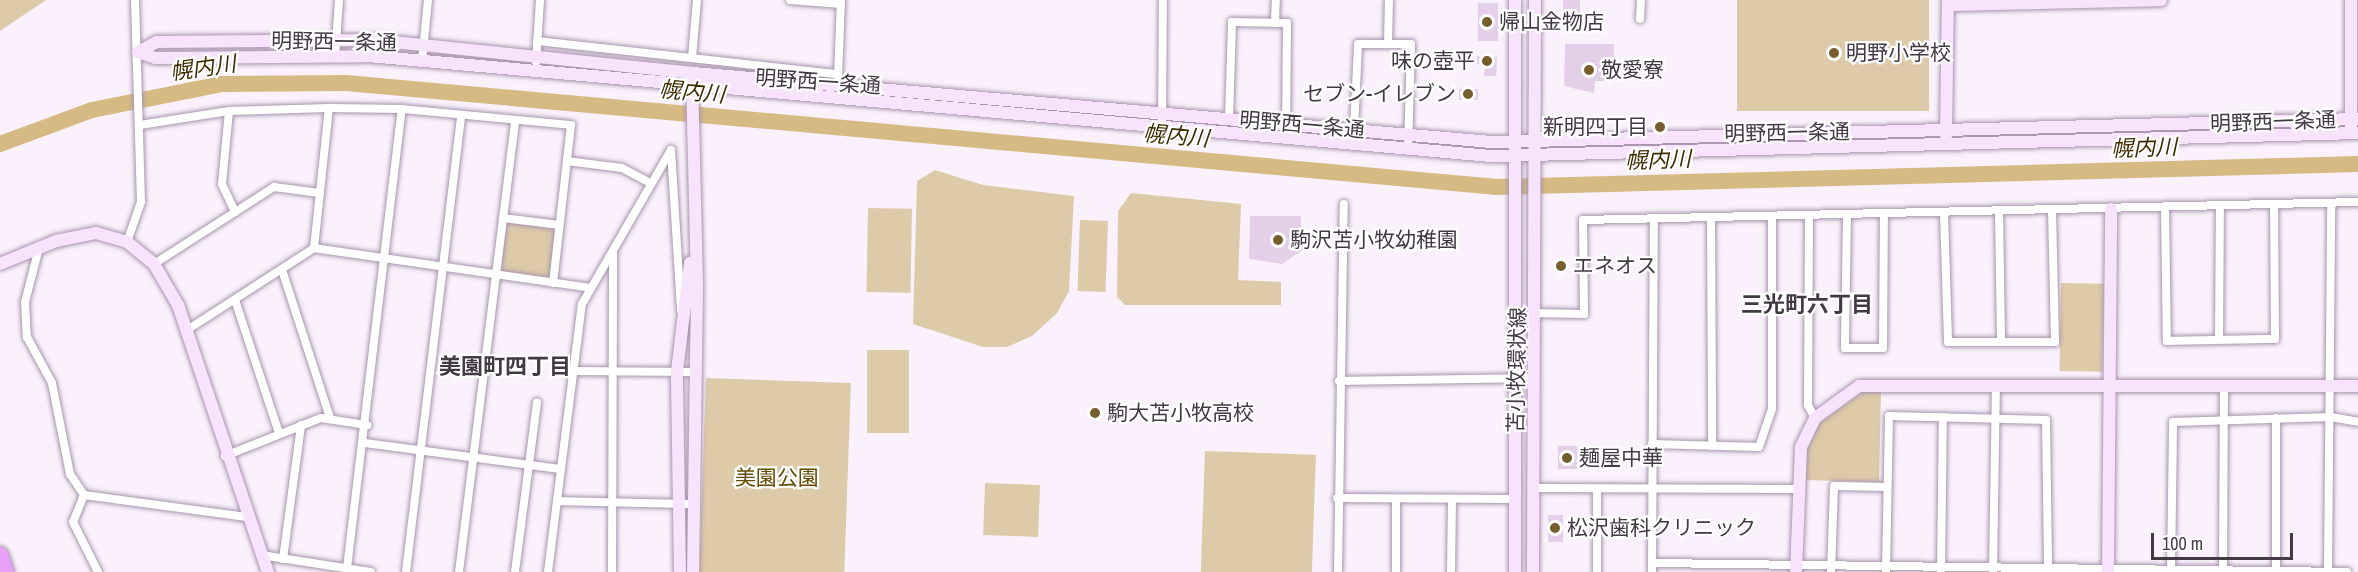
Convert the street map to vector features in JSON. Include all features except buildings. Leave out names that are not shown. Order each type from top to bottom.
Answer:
[{"type":"highway","points":[[0,554],[6,572]]},
{"type":"street","points":[[127,242],[141,202],[135,0]]},
{"type":"street","points":[[335,57],[339,0]]},
{"type":"street","points":[[422,61],[428,0]]},
{"type":"street","points":[[535,71],[540,0]]},
{"type":"street","points":[[692,57],[697,0]]},
{"type":"street","points":[[790,0],[841,2],[837,98]]},
{"type":"street","points":[[1162,0],[1162,128]]},
{"type":"street","points":[[1275,22],[1276,0]]},
{"type":"street","points":[[1389,0],[1389,44]]},
{"type":"street","name":"苫小牧環状線","points":[[1515,0],[1518,138],[1515,572]]},
{"type":"street","name":"苫小牧環状線","points":[[1533,572],[1532,378],[1537,137],[1536,0]]},
{"type":"street","points":[[1641,0],[1641,19]]},
{"type":"street","points":[[1946,143],[1948,2],[2161,0]]},
{"type":"street","points":[[2351,0],[2354,133]]},
{"type":"street","points":[[1229,119],[1232,22],[1287,23],[1286,138]]},
{"type":"street","name":"明野西一条通","points":[[138,52],[157,42],[336,39],[424,44],[536,55],[692,84],[838,78],[1162,114],[1492,142],[1537,137],[1946,130],[2354,119]]},
{"type":"street","points":[[537,41],[692,57],[838,78]]},
{"type":"street","points":[[1354,130],[1358,44],[1412,44],[1408,149]]},
{"type":"street","name":"明野西一条通","points":[[138,52],[155,58],[335,57],[422,61],[1408,149],[1518,154],[2354,133]]},
{"type":"street","points":[[692,84],[692,250],[697,288],[694,372],[693,572]]},
{"type":"street","points":[[140,125],[229,111],[329,108],[402,109],[571,126],[554,282]]},
{"type":"street","points":[[314,248],[329,108]]},
{"type":"street","points":[[347,568],[388,258],[402,109]]},
{"type":"street","points":[[229,111],[222,184],[235,212]]},
{"type":"street","points":[[406,572],[461,115]]},
{"type":"street","points":[[459,572],[476,458],[515,121]]},
{"type":"street","points":[[548,572],[582,304],[613,254],[650,183],[671,150],[681,312]]},
{"type":"street","points":[[567,161],[622,168],[650,183]]},
{"type":"street","points":[[154,264],[274,187],[320,193]]},
{"type":"street","points":[[1533,313],[1584,314],[1583,220],[1711,219],[2358,202]]},
{"type":"street","points":[[2328,570],[2331,203]]},
{"type":"street","points":[[1338,572],[1337,498],[1344,204]]},
{"type":"street","points":[[2165,206],[2167,340],[2275,339],[2274,204]]},
{"type":"street","points":[[2219,339],[2220,206]]},
{"type":"street","points":[[2108,568],[2111,209]]},
{"type":"street","points":[[1944,213],[1947,342],[2055,342],[2052,210]]},
{"type":"street","points":[[1999,211],[2001,341]]},
{"type":"street","points":[[1846,215],[1845,348],[1883,348],[1884,214]]},
{"type":"street","points":[[1809,216],[1808,405],[1815,418]]},
{"type":"street","points":[[1653,444],[1759,447],[1772,409],[1772,217]]},
{"type":"street","points":[[503,218],[560,225]]},
{"type":"street","points":[[1711,219],[1712,446]]},
{"type":"street","points":[[1654,220],[1652,567],[2108,568],[2347,572]]},
{"type":"street","points":[[0,264],[39,248],[96,233],[127,242],[154,264],[187,330],[225,456],[268,572]]},
{"type":"street","points":[[39,248],[25,303],[27,337],[52,383],[70,474],[84,495],[247,517]]},
{"type":"street","points":[[187,330],[314,248],[590,288]]},
{"type":"street","points":[[680,572],[677,371],[681,312],[692,250]]},
{"type":"street","points":[[612,572],[613,254]]},
{"type":"street","points":[[282,270],[330,418]]},
{"type":"street","points":[[235,300],[279,433]]},
{"type":"street","points":[[573,371],[694,372]]},
{"type":"street","points":[[1339,381],[1532,378]]},
{"type":"street","points":[[1796,568],[1796,489],[1801,447],[1815,418],[1859,386],[1996,384],[2358,386]]},
{"type":"street","points":[[1993,568],[1996,384]]},
{"type":"street","points":[[2223,570],[2224,386]]},
{"type":"street","points":[[515,572],[537,402]]},
{"type":"street","points":[[1886,567],[1889,416],[2046,420],[2048,569]]},
{"type":"street","points":[[1941,568],[1943,417]]},
{"type":"street","points":[[2171,569],[2173,422],[2331,417],[2358,422]]},
{"type":"street","points":[[225,456],[301,425],[330,418],[367,425]]},
{"type":"street","points":[[2276,418],[2276,570]]},
{"type":"street","points":[[283,559],[301,425]]},
{"type":"street","points":[[365,444],[560,469]]},
{"type":"street","points":[[1831,568],[1834,486],[1887,487]]},
{"type":"street","points":[[1534,488],[1796,489]]},
{"type":"street","points":[[1597,489],[1597,572]]},
{"type":"street","points":[[84,495],[73,522],[98,572]]},
{"type":"street","points":[[1337,498],[1516,499]]},
{"type":"street","points":[[1396,499],[1396,572]]},
{"type":"street","points":[[1451,572],[1452,499]]},
{"type":"street","points":[[557,501],[694,504]]},
{"type":"street","points":[[261,555],[371,572]]},
{"type":"green space","points":[[0,0],[46,0],[0,31]]},
{"type":"green space","name":"明野小学校","points":[[1737,0],[1929,0],[1929,111],[1737,111]]},
{"type":"green space","points":[[935,170],[983,185],[1074,196],[1069,291],[1057,313],[1032,336],[1007,347],[983,347],[913,324],[917,181]]},
{"type":"green space","points":[[1131,193],[1241,204],[1238,280],[1281,282],[1281,305],[1125,305],[1117,297],[1118,211]]},
{"type":"green space","points":[[868,208],[912,209],[911,293],[867,292]]},
{"type":"green space","points":[[503,218],[560,225],[553,281],[496,274]]},
{"type":"green space","points":[[1080,220],[1108,221],[1106,292],[1078,291]]},
{"type":"green space","points":[[2061,283],[2104,284],[2102,372],[2059,371]]},
{"type":"green space","points":[[867,350],[909,350],[909,433],[867,433]]},
{"type":"green space","name":"美園公園","points":[[706,378],[851,383],[844,572],[699,572]]},
{"type":"green space","points":[[1881,391],[1879,482],[1805,480],[1807,448],[1819,423],[1863,392]]},
{"type":"green space","points":[[1205,451],[1316,455],[1312,572],[1201,572]]},
{"type":"green space","points":[[985,483],[1040,485],[1038,537],[983,535]]},
{"type":"waterway","name":"幌内川","points":[[0,144],[92,110],[222,84],[346,83],[1497,187],[2358,164]]},
{"type":"place","name":"帰山金物店","points":[[1487,22]]},
{"type":"place","name":"明野小学校","points":[[1834,53]]},
{"type":"place","name":"味の壺平","points":[[1487,61]]},
{"type":"place","name":"敬愛寮","points":[[1589,70]]},
{"type":"place","name":"セブン-イレブン","points":[[1468,94]]},
{"type":"place","name":"新明四丁目","points":[[1660,127]]},
{"type":"place","name":"駒沢苫小牧幼稚園","points":[[1278,240]]},
{"type":"place","name":"エネオス","points":[[1561,266]]},
{"type":"place","name":"駒大苫小牧高校","points":[[1095,413]]},
{"type":"place","name":"麺屋中華","points":[[1567,458]]},
{"type":"place","name":"松沢歯科クリニック","points":[[1555,528]]},
{"type":"district","name":"三光町六丁目","points":[[1807,305]]},
{"type":"district","name":"美園町四丁目","points":[[505,367]]}]
